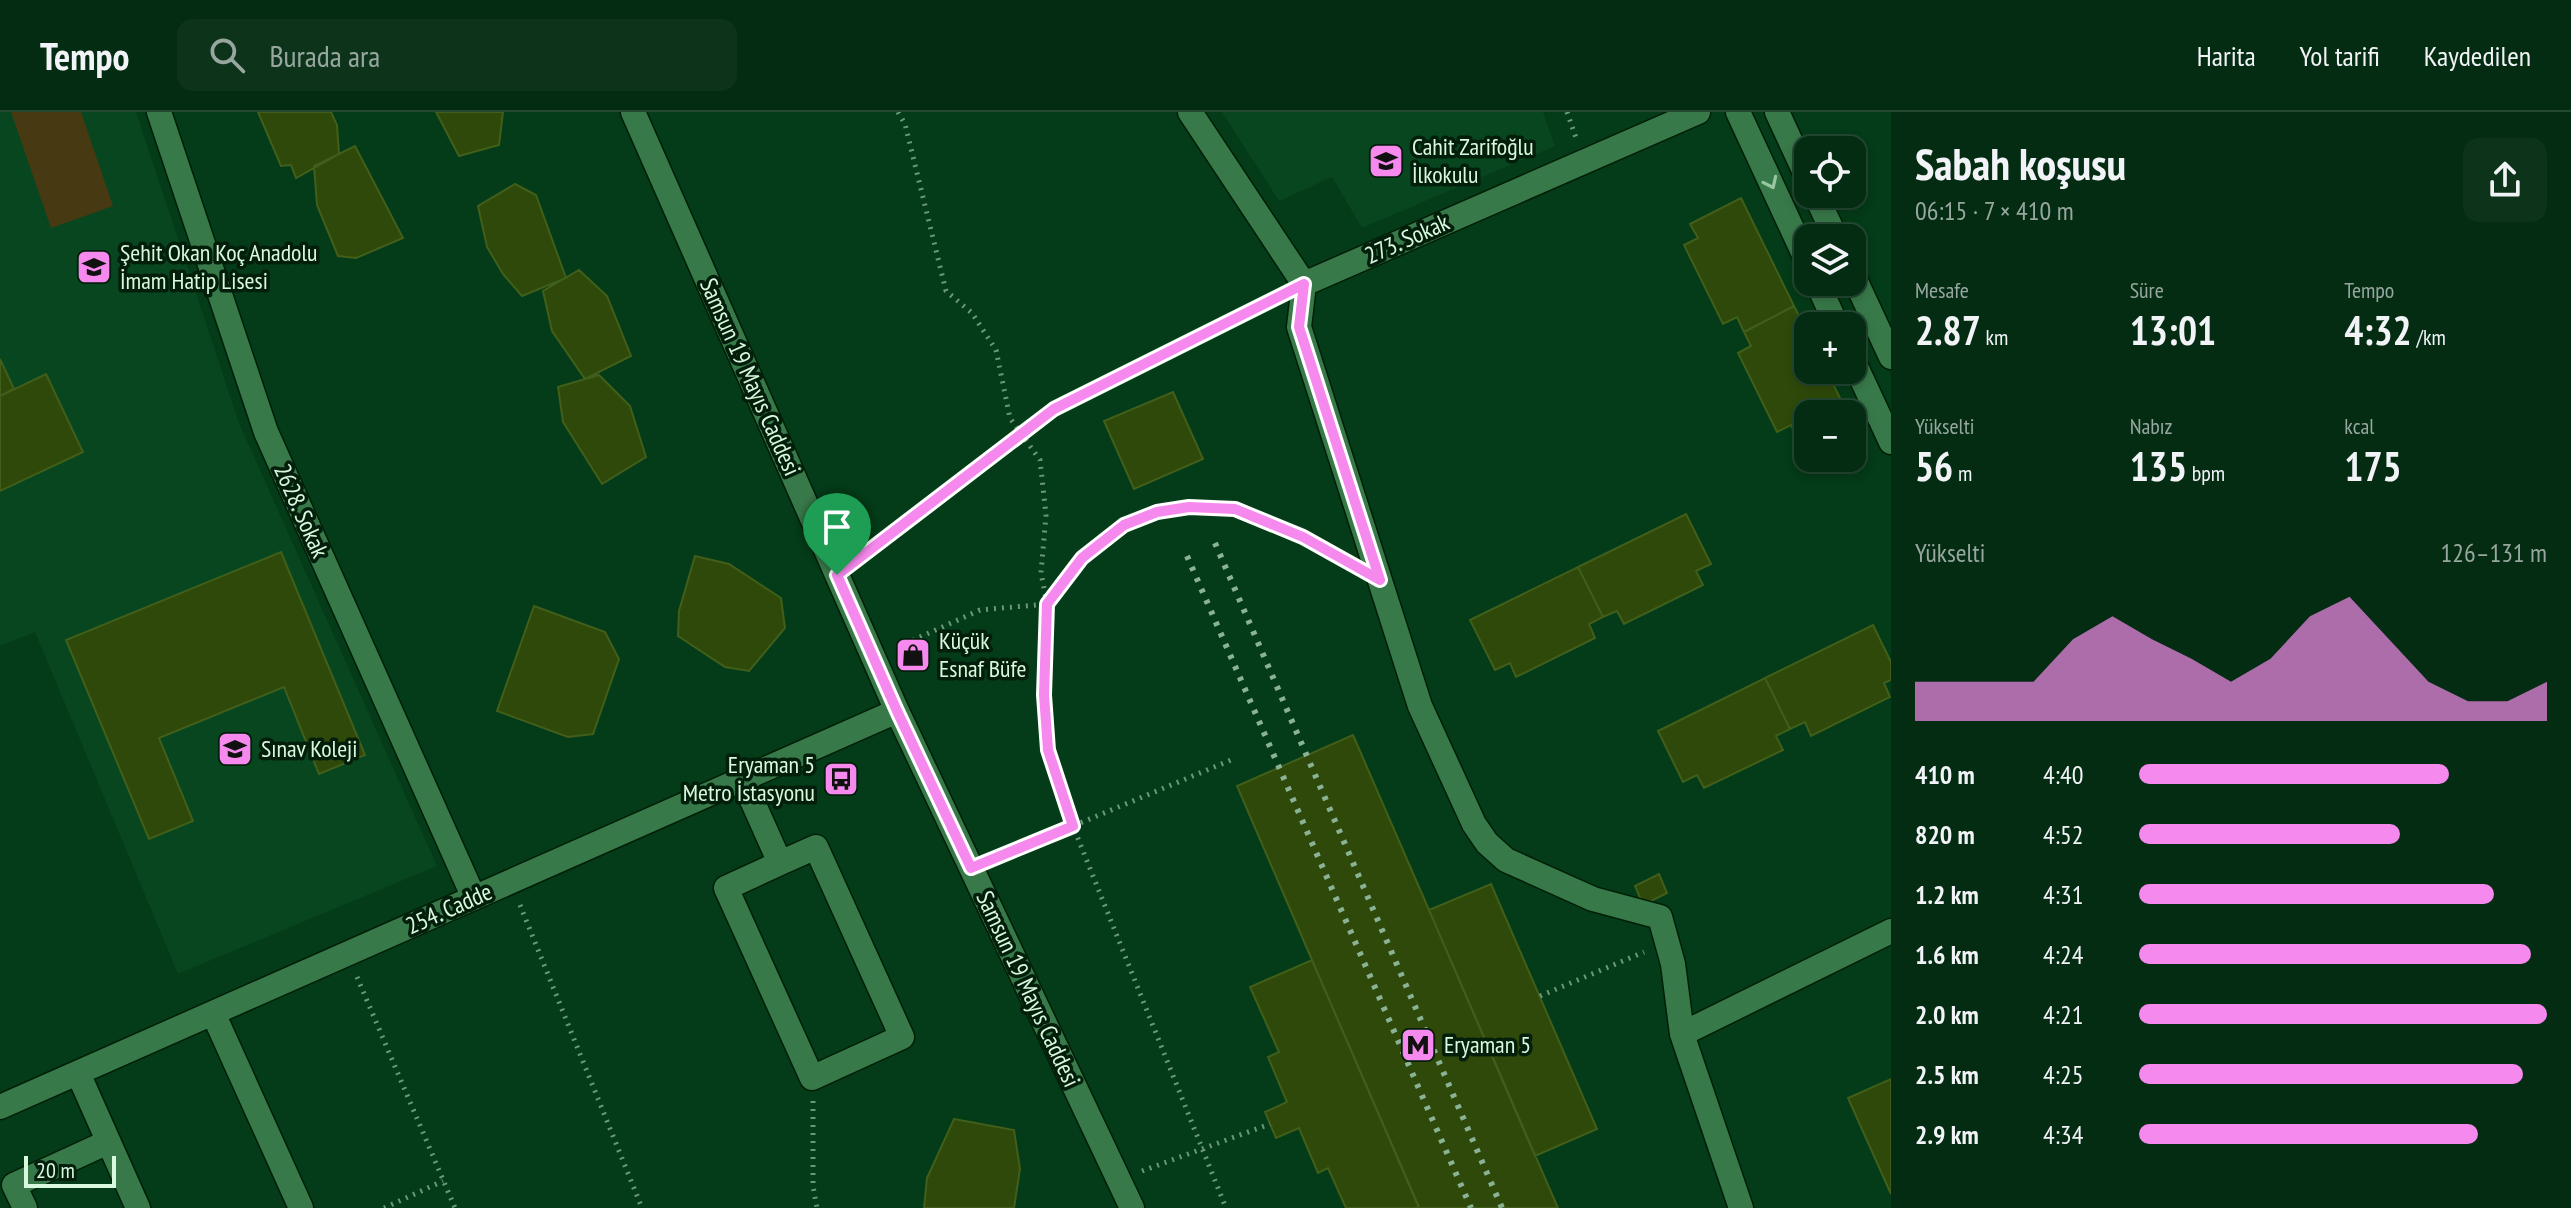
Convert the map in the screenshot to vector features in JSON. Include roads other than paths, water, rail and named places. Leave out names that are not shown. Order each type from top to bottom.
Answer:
[{"type":"street","name":"2628. Sokak","points":[[159,112],[266,432],[474,898]]},
{"type":"street","name":"Samsun 19 Mayıs Caddesi","points":[[633,112],[897,711],[1132,1208]]},
{"type":"street","points":[[1190,112],[1304,284],[1299,327],[1420,706],[1474,824],[1487,843],[1506,860],[1593,899],[1660,917],[1673,964],[1682,1034],[1741,1208]]},
{"type":"street","name":"273. Sokak","points":[[1304,284],[1698,112]]},
{"type":"street","points":[[1738,112],[1794,233]]},
{"type":"street","points":[[1777,112],[1794,149]]},
{"type":"street","points":[[1864,296],[1888,344],[1866,351]]},
{"type":"street","points":[[1865,384],[1891,442]]},
{"type":"street","name":"254. Cadde","points":[[0,1107],[897,711]]},
{"type":"street","points":[[743,780],[780,863]]},
{"type":"street","points":[[816,847],[902,1037],[812,1078],[726,888],[780,863],[816,847]]},
{"type":"street","points":[[1682,1034],[1891,931]]},
{"type":"street","points":[[213,1013],[301,1208]]},
{"type":"street","points":[[78,1073],[138,1208]]},
{"type":"street","points":[[25,1208],[14,1185],[108,1142]]},
{"type":"railway","points":[[1215,543],[1502,1208]]},
{"type":"railway","points":[[1187,556],[1471,1208]]},
{"type":"place","name":"Cahit Zarifoğlu İlkokulu","points":[[1386,161]]},
{"type":"place","name":"Şehit Okan Koç Anadolu İmam Hatip Lisesi","points":[[94,267]]},
{"type":"place","name":"Küçük Esnaf Büfe","points":[[913,655]]},
{"type":"place","name":"Sınav Koleji","points":[[235,749]]},
{"type":"place","name":"Eryaman 5 Metro İstasyonu","points":[[841,779]]},
{"type":"place","name":"Eryaman 5","points":[[1418,1045]]}]
